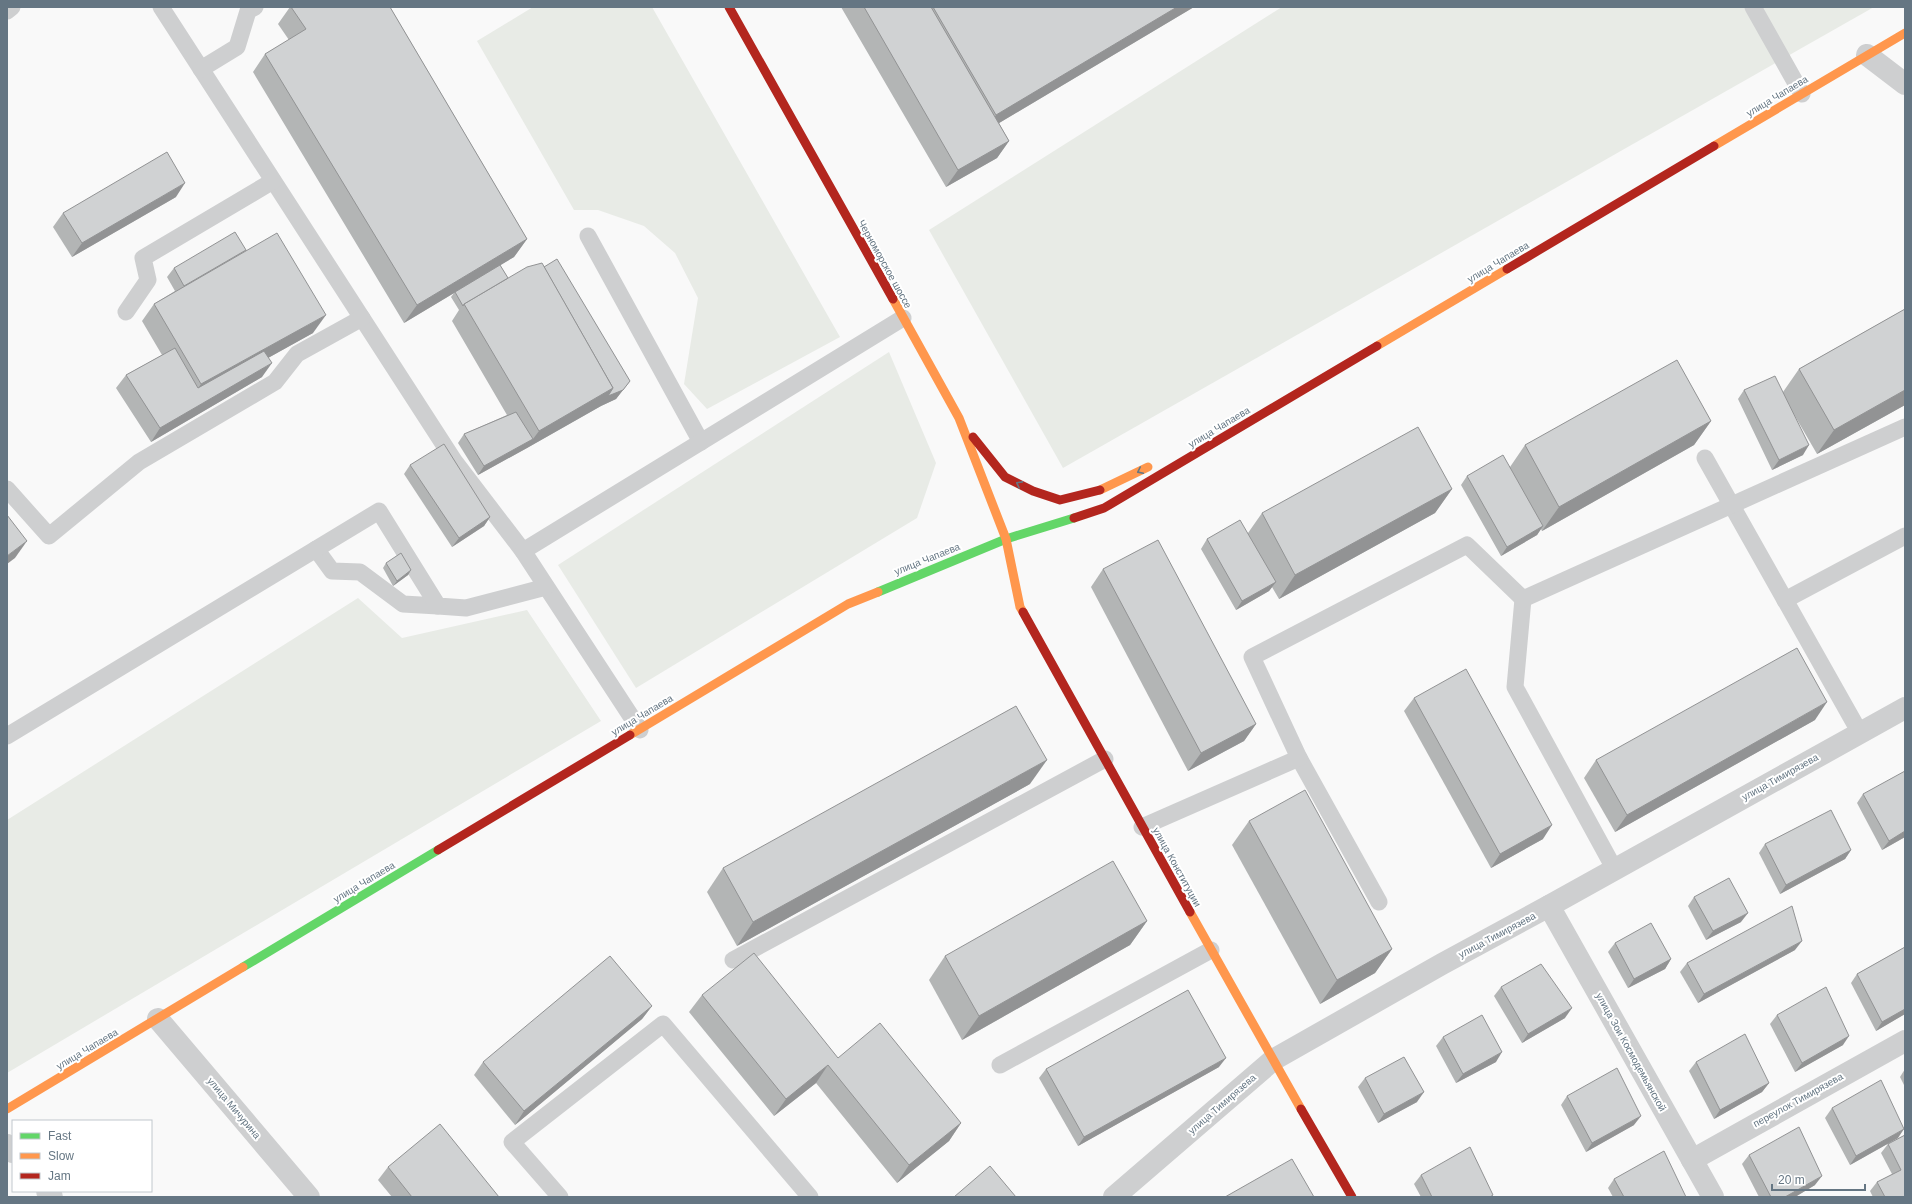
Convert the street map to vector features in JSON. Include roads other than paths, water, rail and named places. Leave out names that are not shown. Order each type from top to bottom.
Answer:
[{"type":"main road","name":"Черноморское шоссе","points":[[729,7],[959,418],[1006,539]]},
{"type":"main road","name":"улица Чапаева","points":[[7,1109],[848,604],[1006,539],[1104,508],[1905,33]]},
{"type":"main road","points":[[959,418],[1005,477],[1033,491],[1060,500],[1098,492],[1154,464]]},
{"type":"main road","points":[[1174,455],[1227,435]]},
{"type":"main road","name":"улица Конституции","points":[[1006,539],[1020,607],[1211,950],[1352,1197]]},
{"type":"street","points":[[1867,55],[1905,84]]},
{"type":"street","name":"улица Тимирязева","points":[[1114,1197],[1273,1060],[1442,964],[1550,906],[1905,708]]},
{"type":"street","name":"улица Зои Космодемьянской","points":[[1550,906],[1713,1197]]},
{"type":"street","name":"улица Мичурина","points":[[158,1019],[309,1197]]},
{"type":"street","name":"переулок Тимирязева","points":[[1692,1160],[1905,1041]]},
{"type":"lane","points":[[7,11],[12,7]]},
{"type":"lane","points":[[161,7],[455,462],[523,551],[640,730]]},
{"type":"lane","points":[[201,69],[237,47],[248,11],[255,7]]},
{"type":"lane","points":[[1753,7],[1802,94]]},
{"type":"lane","points":[[126,312],[148,280],[143,258],[273,181]]},
{"type":"lane","points":[[588,236],[701,442]]},
{"type":"lane","points":[[7,489],[49,536],[139,462],[275,382],[297,354],[362,318]]},
{"type":"lane","points":[[523,551],[904,318]]},
{"type":"lane","points":[[1523,599],[1905,427]]},
{"type":"lane","points":[[1705,458],[1860,733]]},
{"type":"lane","points":[[7,736],[379,511],[438,606]]},
{"type":"lane","points":[[1785,600],[1905,536]]},
{"type":"lane","points":[[1379,902],[1299,758],[1252,656],[1467,545],[1523,599]]},
{"type":"lane","points":[[316,550],[332,571],[360,572],[403,604],[466,608],[546,587]]},
{"type":"lane","points":[[1523,599],[1515,687],[1615,870]]},
{"type":"lane","points":[[1142,827],[1299,758]]},
{"type":"lane","points":[[733,960],[1105,760]]},
{"type":"lane","points":[[1000,1065],[1211,950]]},
{"type":"lane","points":[[560,1197],[512,1142],[663,1024],[810,1197]]}]
